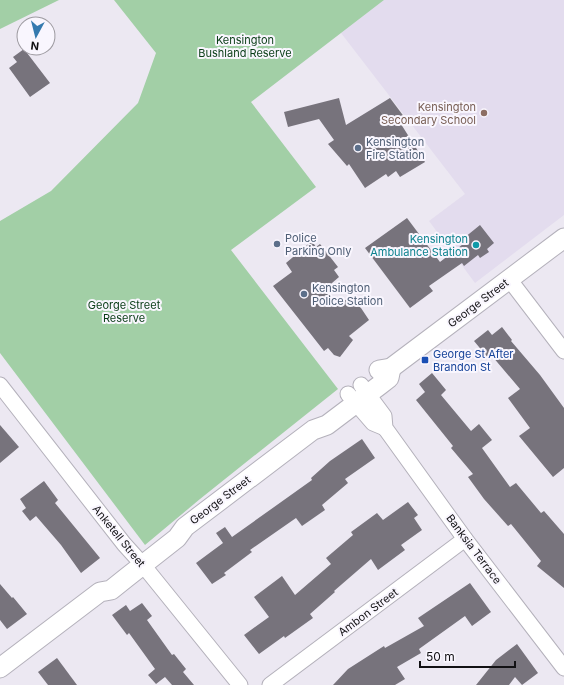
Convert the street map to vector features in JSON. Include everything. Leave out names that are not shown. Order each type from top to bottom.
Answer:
[{"type":"main road","name":"George Street","points":[[0,668],[100,592],[104,581],[139,561],[172,529],[185,527],[313,430],[326,425],[358,394],[389,378],[392,368],[564,238]]},
{"type":"street","points":[[509,279],[564,351]]},
{"type":"street","name":"Anketell Street","points":[[0,385],[116,533],[240,685]]},
{"type":"street","name":"Banksia Terrace","points":[[358,394],[384,416],[385,428],[465,539],[564,668]]},
{"type":"street","name":"Ambon Street","points":[[270,685],[465,539]]},
{"type":"shaded area","name":"Kensington Secondary School","points":[[384,0],[564,0],[564,215],[475,283],[429,221],[465,194],[341,33]]},
{"type":"green space","points":[[0,0],[59,0],[26,16],[16,16],[16,21],[0,29]]},
{"type":"green space","name":"George Street Reserve","points":[[114,0],[384,0],[251,102],[316,187],[231,250],[338,389],[200,499],[145,545],[0,353],[0,221],[51,191],[138,103],[156,53]]},
{"type":"building","points":[[16,55],[29,56],[50,83],[30,97],[9,68],[17,62],[13,57]]},
{"type":"building","points":[[339,98],[346,125],[390,98],[405,118],[399,121],[425,162],[400,177],[396,171],[388,177],[386,174],[365,188],[349,164],[347,166],[328,144],[334,140],[319,119],[288,127],[284,112]]},
{"type":"building","points":[[407,218],[440,262],[467,241],[464,238],[480,225],[494,243],[487,249],[489,252],[480,258],[478,255],[464,266],[462,263],[429,286],[433,291],[410,308],[365,248]]},
{"type":"building","name":"Kensington Police Station","points":[[312,241],[316,247],[320,244],[338,267],[334,270],[339,277],[325,289],[338,306],[348,298],[361,308],[369,320],[349,336],[353,340],[340,357],[334,355],[328,348],[324,351],[273,286],[292,272],[286,263]]},
{"type":"building","points":[[502,327],[512,340],[511,341],[540,375],[564,408],[564,468],[553,477],[519,436],[530,428],[508,398],[520,389],[492,356],[489,359],[474,341],[488,330],[492,335]]},
{"type":"building","points":[[432,373],[446,390],[441,395],[471,431],[479,424],[492,440],[482,448],[510,487],[516,483],[541,513],[544,511],[564,534],[564,588],[537,566],[541,561],[511,524],[508,526],[484,499],[468,477],[473,474],[451,448],[453,446],[416,400],[425,392],[419,384]]},
{"type":"building","points":[[0,425],[19,447],[0,463]]},
{"type":"building","points":[[362,439],[375,458],[345,479],[348,483],[322,505],[325,510],[302,526],[296,518],[250,550],[252,552],[224,573],[226,575],[212,584],[196,563],[223,543],[216,533],[225,527],[232,537],[312,480],[311,478],[330,461]]},
{"type":"building","points":[[44,481],[58,500],[55,503],[100,558],[81,573],[61,545],[36,516],[30,521],[22,511],[26,508],[20,499]]},
{"type":"building","points":[[408,502],[418,515],[414,518],[422,530],[401,545],[405,550],[378,570],[371,559],[310,614],[313,618],[259,654],[244,635],[269,617],[254,597],[282,576],[295,595],[331,564],[326,558],[353,535],[351,532],[377,513],[383,520]]},
{"type":"building","points":[[470,583],[491,612],[472,626],[465,616],[419,649],[421,653],[397,667],[405,679],[395,685],[333,685],[348,669],[384,646],[385,648],[424,626],[418,618]]},
{"type":"building","points":[[0,584],[27,614],[7,629],[0,620]]},
{"type":"building","points":[[142,603],[152,616],[147,620],[172,655],[174,654],[186,669],[183,672],[194,685],[172,685],[165,677],[156,684],[148,675],[155,669],[129,633],[127,635],[112,615],[126,605],[130,611]]},
{"type":"building","points":[[517,644],[538,673],[522,685],[515,677],[509,685],[476,685],[496,660]]},
{"type":"building","points":[[57,658],[77,685],[48,685],[38,672]]},
{"type":"place","name":"Kensington Secondary School","points":[[484,113]]},
{"type":"place","name":"Kensington Fire Station","points":[[358,148]]},
{"type":"place","name":"Police Parking Only","points":[[277,244]]},
{"type":"place","name":"Kensington Ambulance Station","points":[[476,245]]},
{"type":"place","name":"Kensington Police Station","points":[[304,294]]},
{"type":"place","name":"George St After Brandon St","points":[[425,360]]},
{"type":"park label","name":"Kensington Bushland Reserve","points":[[245,46]]}]
